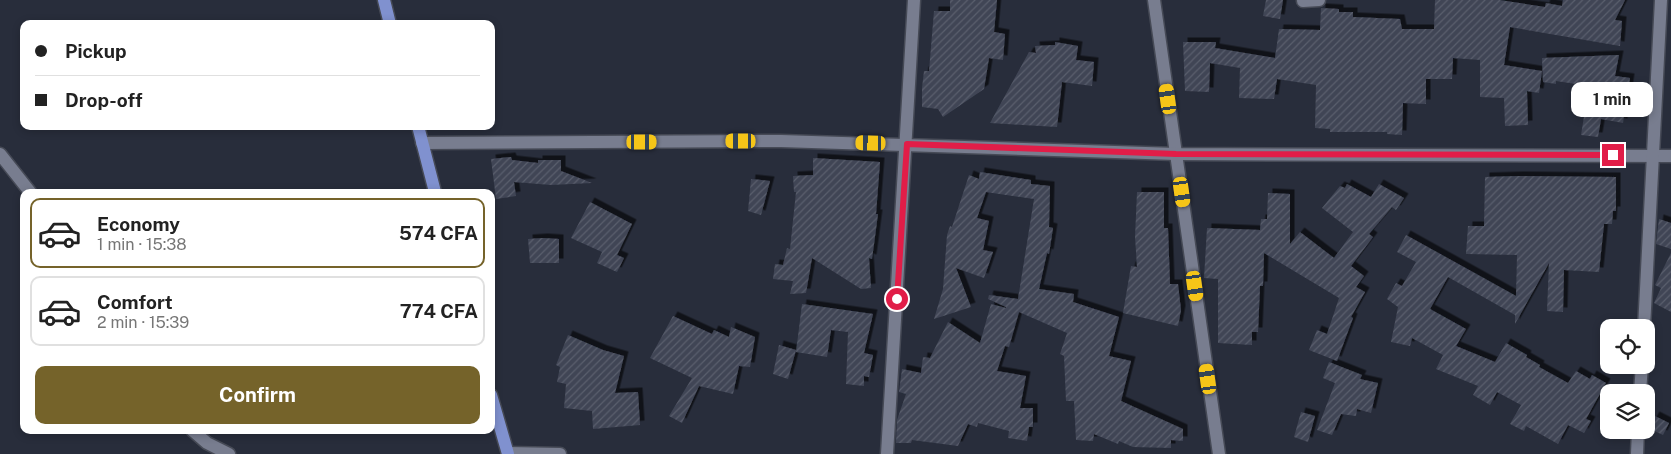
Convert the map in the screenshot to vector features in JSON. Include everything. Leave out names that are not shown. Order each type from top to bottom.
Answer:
[{"type":"main road","points":[[384,0],[389,20]]},
{"type":"main road","points":[[419,130],[434,189]]},
{"type":"main road","points":[[495,409],[508,453]]},
{"type":"street","points":[[887,454],[907,144],[914,0]]},
{"type":"street","points":[[1154,0],[1219,454]]},
{"type":"street","points":[[1304,1],[1319,0]]},
{"type":"street","points":[[1644,319],[1661,0]]},
{"type":"street","points":[[422,143],[781,141],[1176,154],[1671,156]]},
{"type":"street","points":[[0,154],[28,189]]},
{"type":"street","points":[[197,434],[208,443],[229,454]]},
{"type":"street","points":[[1637,454],[1638,439]]},
{"type":"street","points":[[508,453],[560,454]]},
{"type":"building","points":[[950,0],[997,0],[994,32],[1005,34],[1003,60],[989,58],[984,89],[943,117],[938,109],[922,107],[922,88],[924,71],[929,71],[934,11],[950,11]]},
{"type":"building","points":[[1266,0],[1283,0],[1280,19],[1263,16]]},
{"type":"building","points":[[1435,0],[1499,0],[1545,7],[1546,3],[1562,6],[1563,0],[1625,0],[1615,20],[1622,21],[1620,46],[1510,27],[1504,65],[1542,71],[1539,93],[1527,91],[1528,125],[1505,126],[1504,98],[1480,97],[1480,60],[1453,58],[1452,79],[1426,79],[1426,104],[1403,103],[1402,135],[1387,134],[1387,132],[1330,132],[1330,129],[1315,128],[1316,85],[1277,79],[1274,99],[1239,98],[1240,68],[1210,63],[1209,92],[1185,91],[1183,42],[1216,42],[1215,48],[1275,58],[1279,29],[1320,30],[1321,8],[1339,9],[1339,12],[1353,12],[1353,17],[1400,19],[1402,29],[1434,29]]},
{"type":"building","points":[[1055,42],[1078,46],[1076,60],[1094,62],[1092,86],[1062,82],[1057,127],[990,123],[1029,52],[1036,53],[1035,46],[1055,45]]},
{"type":"building","points":[[1619,55],[1615,76],[1630,78],[1623,123],[1601,119],[1598,137],[1581,135],[1589,86],[1556,81],[1556,84],[1543,82],[1542,58]]},
{"type":"building","points":[[511,157],[512,160],[538,163],[538,160],[561,160],[561,171],[592,183],[551,185],[514,182],[516,196],[496,199],[491,159]]},
{"type":"building","points":[[813,158],[880,162],[876,214],[878,214],[872,259],[869,258],[871,288],[861,289],[812,258],[806,293],[790,294],[793,281],[773,279],[775,264],[783,265],[787,248],[790,249],[796,192],[794,192],[793,176],[813,175]]},
{"type":"building","points":[[980,172],[1031,180],[1031,184],[1050,186],[1049,227],[1053,228],[1049,254],[1047,253],[1039,289],[1074,294],[1073,302],[1119,317],[1109,356],[1131,361],[1121,401],[1183,429],[1183,441],[1171,440],[1171,448],[1133,447],[1119,441],[1118,444],[1094,434],[1093,441],[1076,440],[1074,401],[1066,401],[1064,356],[1060,354],[1067,333],[1019,312],[1009,347],[1005,346],[997,371],[1026,376],[1020,408],[1033,408],[1033,427],[1029,427],[1027,441],[1008,438],[1009,431],[978,423],[977,427],[968,424],[958,446],[912,440],[911,443],[896,443],[897,420],[906,394],[899,392],[902,369],[921,373],[923,357],[930,358],[948,322],[980,343],[991,304],[1006,308],[988,299],[989,295],[1018,299],[1034,199],[986,192],[977,218],[989,221],[983,250],[993,252],[984,278],[956,268],[971,307],[934,319],[943,289],[947,235],[950,226],[952,227],[969,175],[979,179]]},
{"type":"building","points":[[1485,177],[1616,177],[1616,211],[1613,211],[1612,224],[1604,224],[1599,272],[1564,270],[1563,312],[1547,311],[1549,263],[1515,324],[1515,315],[1448,277],[1430,309],[1466,329],[1456,346],[1495,362],[1506,343],[1527,355],[1526,357],[1540,365],[1539,367],[1568,383],[1576,371],[1590,379],[1592,375],[1606,383],[1600,384],[1600,394],[1586,419],[1591,421],[1584,433],[1568,425],[1558,444],[1526,426],[1524,431],[1510,424],[1521,405],[1497,392],[1490,405],[1473,395],[1478,386],[1436,369],[1443,355],[1412,338],[1410,346],[1391,342],[1398,307],[1387,299],[1396,283],[1402,286],[1416,262],[1397,252],[1406,235],[1516,296],[1517,255],[1466,254],[1468,226],[1484,226]]},
{"type":"building","points":[[751,179],[770,181],[761,215],[748,211]]},
{"type":"building","points":[[1347,184],[1371,197],[1379,184],[1404,198],[1396,210],[1392,207],[1369,234],[1373,237],[1351,266],[1364,276],[1356,287],[1365,292],[1351,317],[1353,318],[1337,361],[1309,350],[1317,330],[1327,334],[1339,298],[1264,253],[1263,286],[1260,286],[1258,332],[1252,332],[1252,345],[1218,343],[1218,279],[1204,278],[1207,228],[1260,230],[1261,219],[1267,219],[1268,193],[1290,194],[1290,244],[1300,232],[1334,258],[1353,232],[1322,208],[1340,186],[1345,188]]},
{"type":"building","points":[[1137,192],[1164,192],[1164,228],[1168,228],[1170,284],[1178,284],[1181,310],[1178,326],[1123,313],[1131,266],[1137,267],[1135,237]]},
{"type":"building","points":[[590,202],[632,224],[617,255],[624,258],[617,272],[597,263],[602,252],[571,238]]},
{"type":"building","points":[[1659,219],[1671,223],[1671,249],[1656,244]]},
{"type":"building","points":[[528,239],[559,239],[559,263],[530,263]]},
{"type":"building","points":[[1671,253],[1671,312],[1654,303],[1661,288],[1655,285]]},
{"type":"building","points":[[802,304],[873,314],[864,353],[873,355],[869,377],[864,376],[864,386],[846,384],[848,332],[831,330],[827,357],[796,352]]},
{"type":"building","points":[[673,316],[712,334],[714,330],[729,337],[731,327],[755,337],[750,367],[739,366],[733,394],[699,386],[682,423],[669,416],[692,378],[650,358]]},
{"type":"building","points":[[568,335],[603,350],[624,356],[615,393],[638,392],[640,425],[593,429],[592,411],[564,408],[566,384],[557,382],[560,367],[556,365]]},
{"type":"building","points":[[779,345],[796,350],[788,379],[773,374]]},
{"type":"building","points":[[1329,362],[1362,375],[1360,379],[1378,383],[1371,413],[1357,409],[1356,416],[1341,414],[1332,435],[1317,430],[1335,383],[1323,378]]},
{"type":"building","points":[[1301,412],[1315,416],[1308,442],[1294,437]]},
{"type":"building","points":[[1655,416],[1669,423],[1663,435],[1655,431]]},
{"type":"route","points":[[897,299],[907,144],[1176,154],[1613,155]]}]
